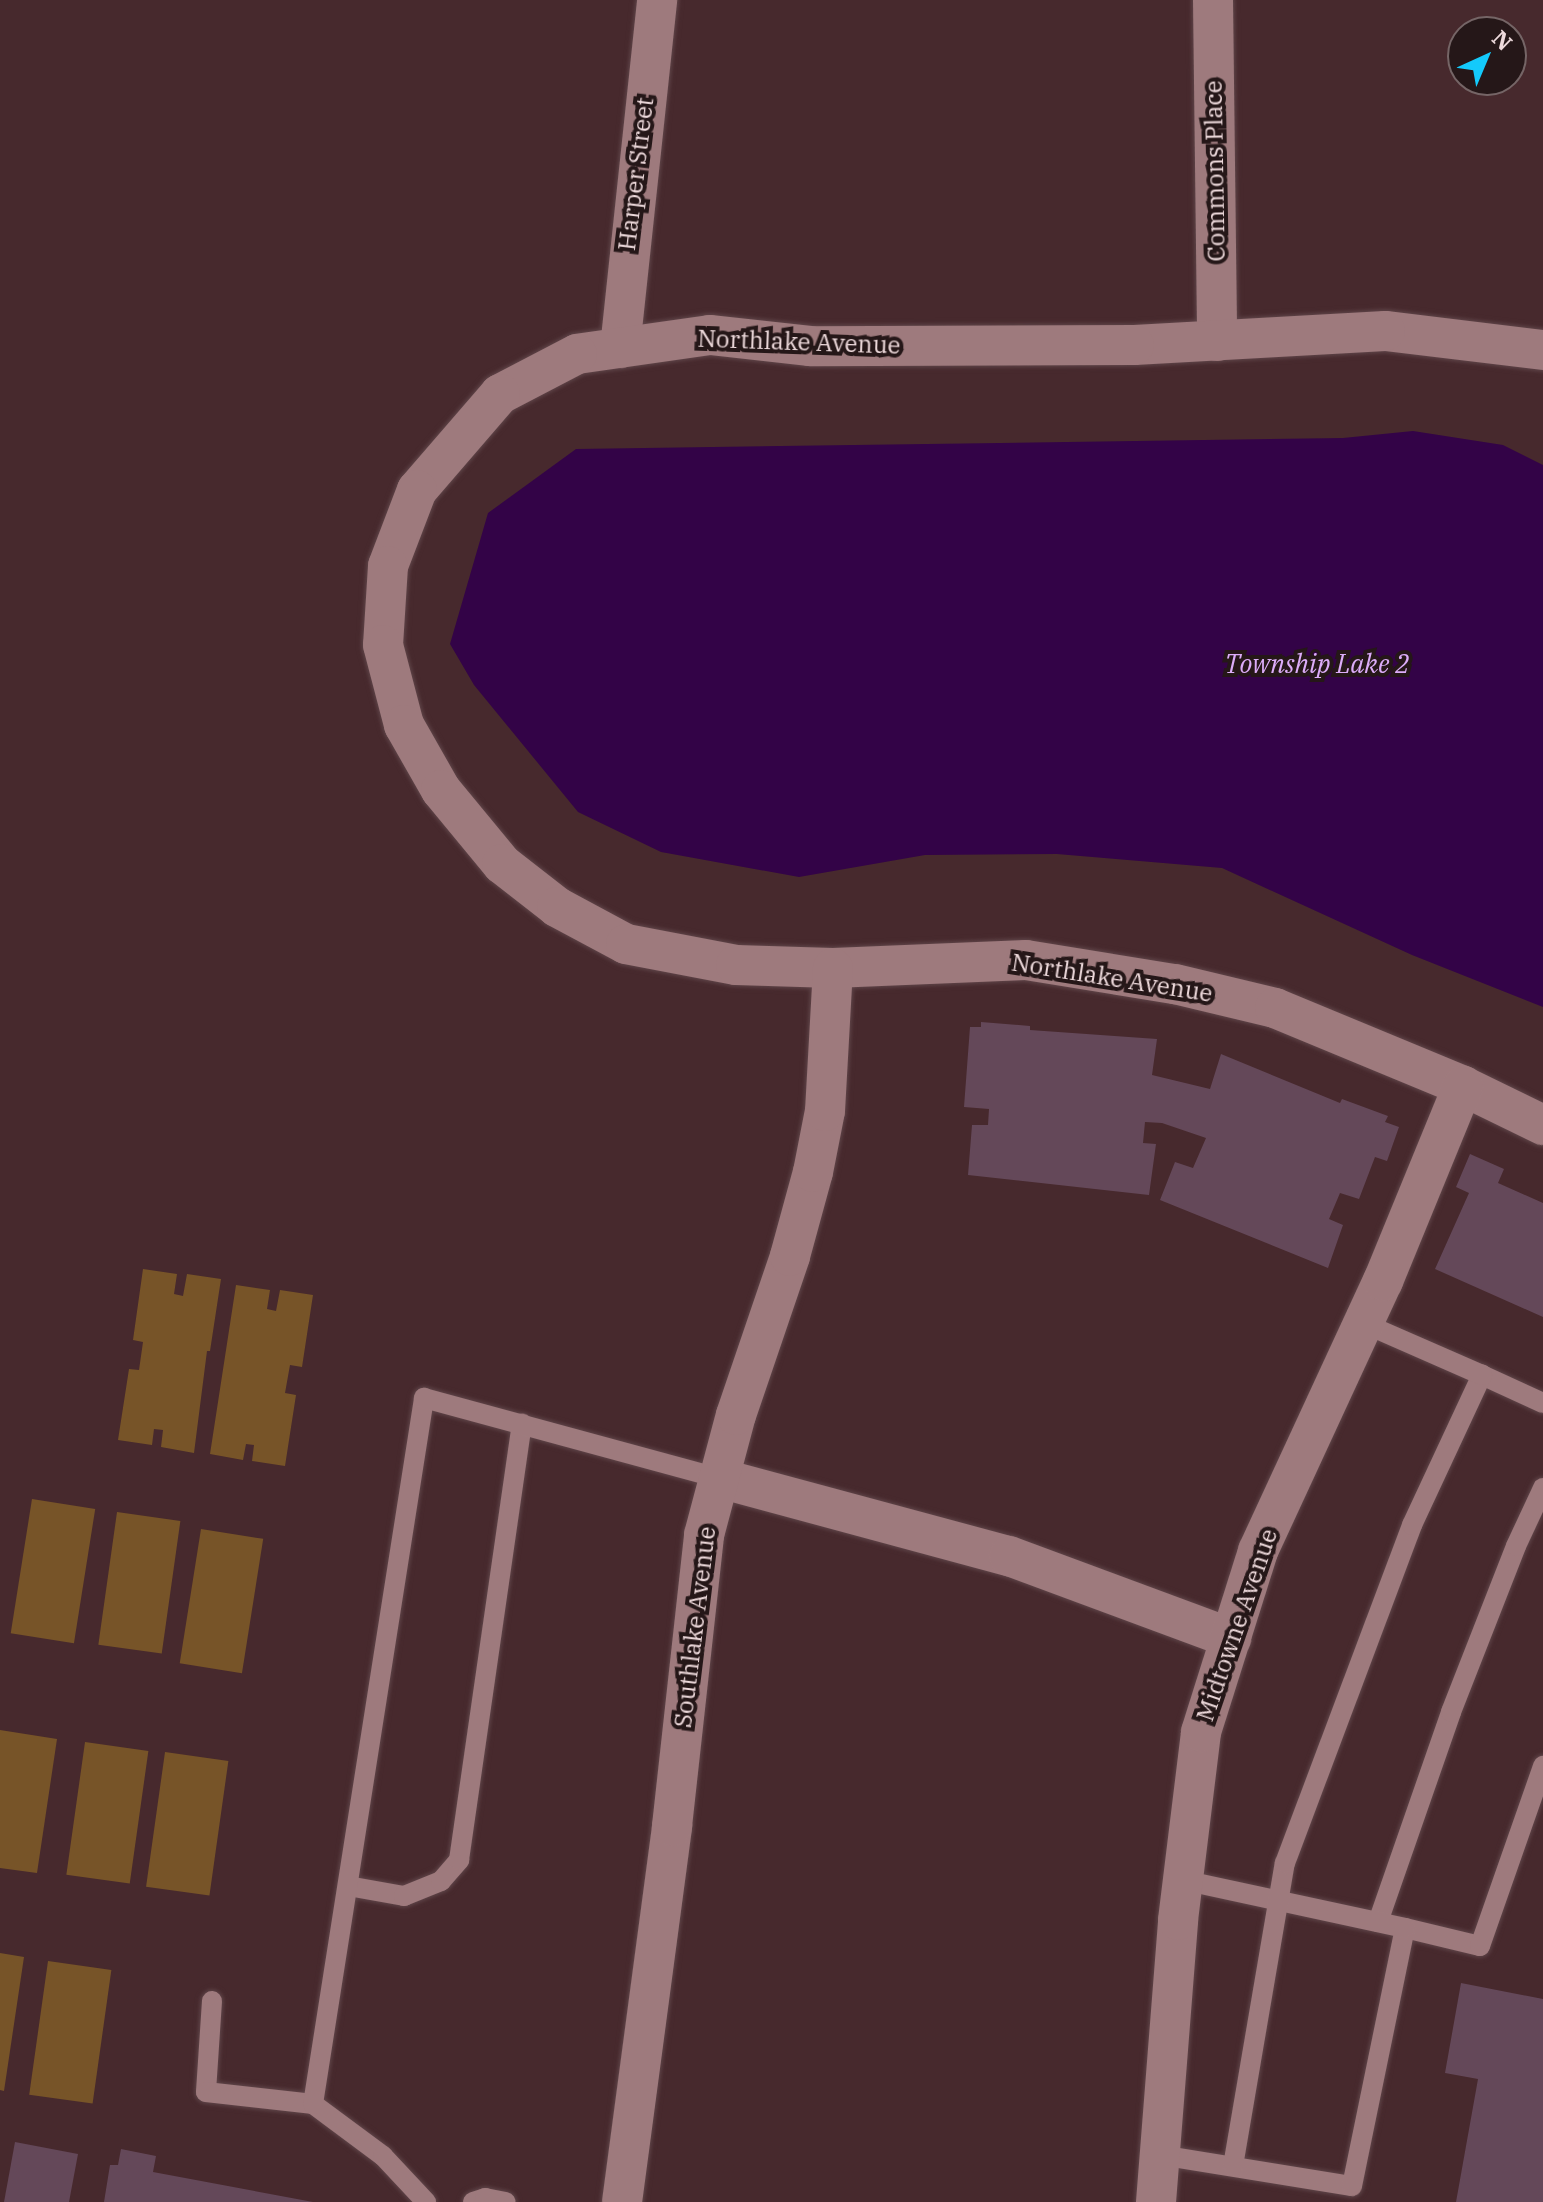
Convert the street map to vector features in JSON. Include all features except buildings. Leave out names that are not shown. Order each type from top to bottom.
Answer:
[{"type":"street","name":"Harper Street","points":[[620,348],[626,261],[657,0]]},
{"type":"street","name":"Commons Place","points":[[1213,0],[1217,341]]},
{"type":"street","name":"Northlake Avenue","points":[[1543,350],[1385,331],[1134,345],[810,346],[710,335],[577,354],[500,394],[417,490],[388,566],[383,645],[404,725],[441,790],[502,864],[557,907],[626,944],[736,965],[833,968],[1026,960],[1175,984],[1275,1008],[1463,1086],[1543,1125]]},
{"type":"street","name":"Southlake Avenue","points":[[622,2202],[672,1826],[704,1535],[813,1172],[825,1111],[833,968]]},
{"type":"street","name":"Midtowne Avenue","points":[[1156,2202],[1183,1880],[1201,1732],[1258,1551],[1363,1323],[1463,1086]]},
{"type":"street","points":[[719,1478],[1009,1556],[1231,1638]]},
{"type":"lane","points":[[1363,1323],[1543,1403]]},
{"type":"lane","points":[[1233,2166],[1285,1863],[1412,1525],[1482,1375]]},
{"type":"lane","points":[[313,2104],[424,1398],[719,1478]]},
{"type":"lane","points":[[348,1886],[404,1896],[441,1881],[459,1860],[522,1424]]},
{"type":"lane","points":[[1378,1922],[1451,1712],[1516,1546],[1543,1488]]},
{"type":"lane","points":[[1183,1880],[1480,1946],[1543,1766]]},
{"type":"lane","points":[[1160,2155],[1352,2186],[1405,1928]]},
{"type":"lane","points":[[212,2001],[206,2092],[313,2104],[383,2156],[426,2202]]},
{"type":"lane","points":[[473,2202],[485,2198],[506,2202]]},
{"type":"shaded area","points":[[143,1269],[177,1274],[174,1294],[183,1296],[187,1274],[221,1279],[210,1351],[207,1351],[194,1453],[161,1447],[163,1430],[154,1429],[152,1445],[118,1440],[129,1369],[139,1370],[143,1342],[133,1340]]},
{"type":"shaded area","points":[[236,1285],[270,1290],[267,1309],[276,1311],[280,1290],[313,1295],[302,1367],[290,1365],[285,1393],[296,1395],[285,1466],[252,1461],[254,1445],[246,1444],[243,1460],[210,1454]]},
{"type":"shaded area","points":[[32,1499],[95,1509],[74,1643],[11,1633]]},
{"type":"shaded area","points":[[117,1512],[180,1521],[162,1654],[98,1645]]},
{"type":"shaded area","points":[[201,1529],[263,1539],[242,1673],[180,1663]]},
{"type":"shaded area","points":[[0,1730],[57,1739],[37,1873],[0,1868]]},
{"type":"shaded area","points":[[85,1742],[148,1751],[130,1884],[66,1875]]},
{"type":"shaded area","points":[[165,1752],[228,1761],[209,1896],[146,1887]]},
{"type":"shaded area","points":[[0,1953],[24,1957],[4,2091],[0,2090]]},
{"type":"shaded area","points":[[48,1961],[111,1970],[93,2104],[29,2095]]},
{"type":"water","name":"Township Lake 2","points":[[1413,431],[1503,445],[1543,465],[1543,1007],[1412,955],[1222,868],[1057,854],[925,855],[799,877],[661,852],[578,812],[474,685],[450,644],[488,513],[576,449],[1343,438]]}]
